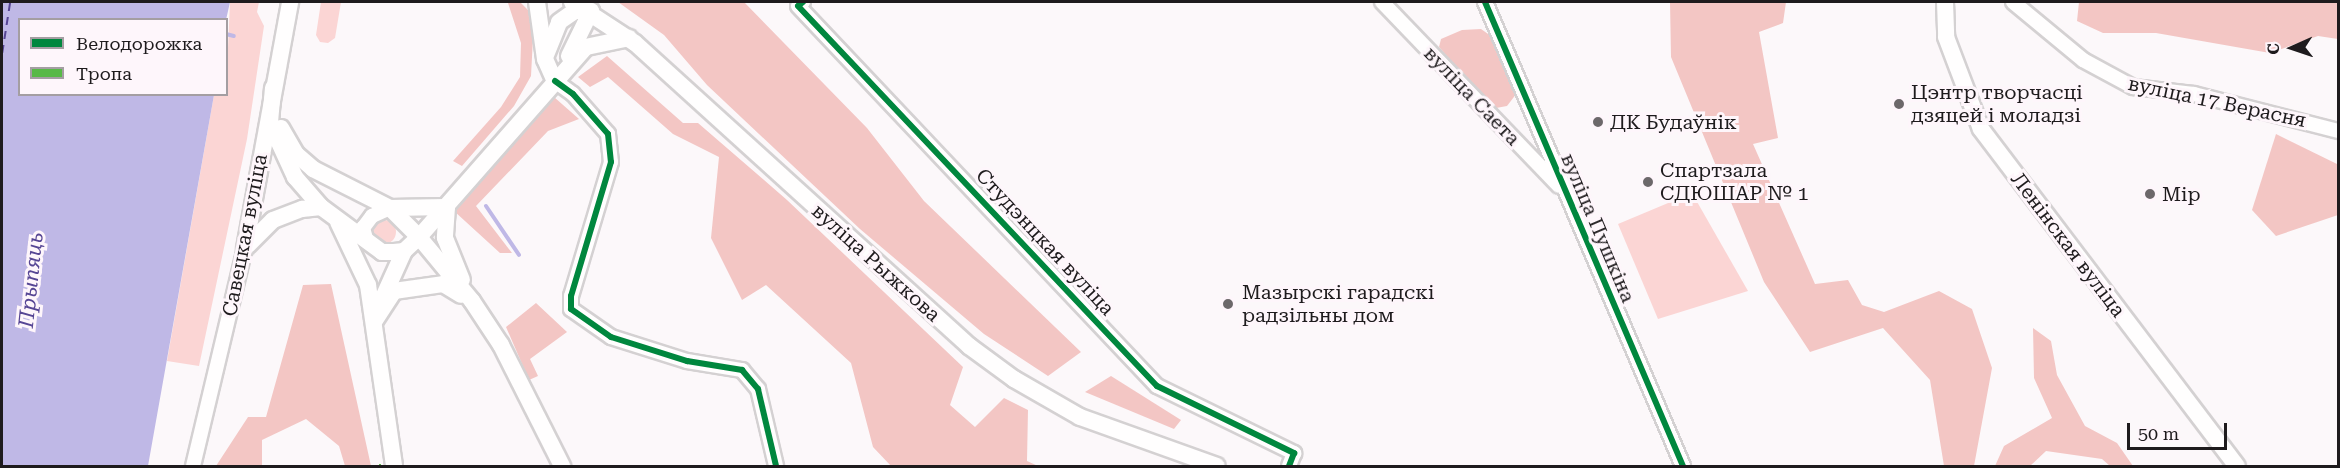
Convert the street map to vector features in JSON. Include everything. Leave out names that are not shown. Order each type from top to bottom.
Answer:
[{"type":"main road","name":"Савецкая вуліца","points":[[245,248],[290,2]]},
{"type":"main road","points":[[537,2],[545,59],[555,81]]},
{"type":"main road","name":"вуліца Рыжкова","points":[[572,2],[591,11],[629,38],[969,346],[1014,379],[1080,417],[1217,466]]},
{"type":"main road","name":"Ленінская вуліца","points":[[1945,2],[1946,38],[1981,129],[2237,466]]},
{"type":"main road","points":[[545,59],[559,22],[575,11],[591,11],[555,81]]},
{"type":"main road","points":[[374,322],[392,271],[404,250],[447,207],[555,81],[586,47],[612,38],[629,38]]},
{"type":"main road","points":[[273,87],[270,123],[290,168],[328,211],[367,242],[382,252],[404,250]]},
{"type":"main road","points":[[273,87],[276,114],[284,136],[296,154],[313,169],[390,208],[419,237],[472,301],[501,345],[562,466]]},
{"type":"main road","points":[[256,186],[279,169],[313,169]]},
{"type":"main road","points":[[390,208],[447,207]]},
{"type":"main road","points":[[447,207],[445,238],[472,301]]},
{"type":"main road","points":[[245,248],[260,229],[273,220],[302,209],[328,211]]},
{"type":"main road","points":[[328,211],[368,285],[394,466]]},
{"type":"main road","points":[[374,322],[394,291],[415,286],[443,284],[472,301]]},
{"type":"street","name":"Студэнцкая вуліца","points":[[803,2],[798,6],[1157,386],[1294,453],[1289,466]]},
{"type":"street","name":"вуліца Саета","points":[[1382,2],[1563,190]]},
{"type":"street","name":"вуліца Пушкіна","points":[[1485,2],[1563,190],[1683,466]]},
{"type":"street","name":"вуліца 17 Верасня","points":[[2013,2],[2083,60],[2133,87],[2194,94],[2338,131]]},
{"type":"street","points":[[555,81],[573,94],[608,134],[611,162],[571,296],[571,309],[610,337],[687,361],[742,370],[758,389],[776,466]]},
{"type":"street","points":[[367,242],[363,228],[372,216],[390,208]]},
{"type":"street","name":"Савецкая вуліца","points":[[193,466],[245,248]]},
{"type":"shaded area","points":[[230,2],[259,2],[257,12],[264,26],[247,139],[199,366],[167,361],[214,96],[228,96]]},
{"type":"shaded area","points":[[321,2],[341,2],[335,38],[328,43],[320,42],[316,35]]},
{"type":"shaded area","points":[[520,2],[529,11],[533,38],[531,76],[514,106],[462,166],[453,161],[501,107],[520,77],[521,43],[508,3]]},
{"type":"shaded area","points":[[618,2],[744,2],[867,128],[924,201],[1081,352],[1048,376],[984,334],[860,229],[707,85],[664,35]]},
{"type":"shaded area","points":[[1670,2],[1786,2],[1783,23],[1759,32],[1778,138],[1753,144],[1815,284],[1848,280],[1862,305],[1884,312],[1939,291],[1972,309],[1992,368],[1974,466],[1944,466],[1930,380],[1883,328],[1810,352],[1764,282],[1671,57]]},
{"type":"shaded area","points":[[2079,2],[2338,2],[2338,39],[2318,36],[2270,53],[2156,33],[2103,33],[2077,21]]},
{"type":"shaded area","points":[[1481,29],[1491,36],[1517,93],[1507,106],[1496,108],[1479,93],[1439,47],[1441,39],[1462,30]]},
{"type":"shaded area","points":[[607,56],[683,123],[698,123],[787,200],[963,367],[950,405],[975,427],[1004,398],[1028,410],[1027,461],[1038,466],[891,466],[873,447],[851,363],[766,285],[742,300],[711,238],[719,157],[673,134],[608,77],[590,87],[578,77]]},
{"type":"shaded area","points":[[554,97],[579,119],[548,131],[476,206],[512,253],[500,253],[454,211]]},
{"type":"shaded area","points":[[2276,134],[2337,164],[2338,215],[2276,236],[2252,210]]},
{"type":"shaded area","points":[[1692,193],[1748,291],[1658,319],[1618,224]]},
{"type":"shaded area","points":[[384,220],[393,223],[396,232],[393,241],[384,244],[375,241],[372,232],[375,223]]},
{"type":"shaded area","points":[[331,284],[371,466],[345,466],[339,446],[306,419],[262,440],[262,466],[216,466],[248,417],[266,417],[303,285]]},
{"type":"shaded area","points":[[536,303],[567,332],[530,359],[538,376],[529,380],[506,327]]},
{"type":"shaded area","points":[[2033,328],[2051,341],[2057,375],[2085,426],[2117,443],[2133,466],[2110,466],[2102,459],[2046,451],[2030,466],[1995,466],[2004,446],[2052,418],[2034,378]]},
{"type":"shaded area","points":[[1111,376],[1181,420],[1174,429],[1085,392]]},
{"type":"water","name":"Прыпяць","points":[[2,2],[230,2],[226,18],[18,18],[18,96],[214,96],[148,466],[2,466]]},
{"type":"waterway","points":[[228,34],[234,36]]},
{"type":"waterway","points":[[486,206],[519,255]]},
{"type":"ferry route","points":[[2,53],[10,2]]},
{"type":"cycle path","points":[[803,2],[798,6],[1157,386],[1294,453],[1289,466]]},
{"type":"cycle path","points":[[1485,2],[1683,466]]},
{"type":"cycle path","points":[[555,81],[573,94],[608,134],[611,162],[571,296],[571,309],[611,337],[687,361],[742,370],[758,389],[776,466]]},
{"type":"place","name":"Цэнтр творчасці дзяцей і моладзі","points":[[1899,104]]},
{"type":"place","name":"ДК Будаўнік","points":[[1598,122]]},
{"type":"place","name":"Спартзала СДЮШАР № 1","points":[[1648,182]]},
{"type":"place","name":"Мір","points":[[2150,194]]},
{"type":"place","name":"Мазырскі гарадскі радзільны дом","points":[[1228,304]]}]
